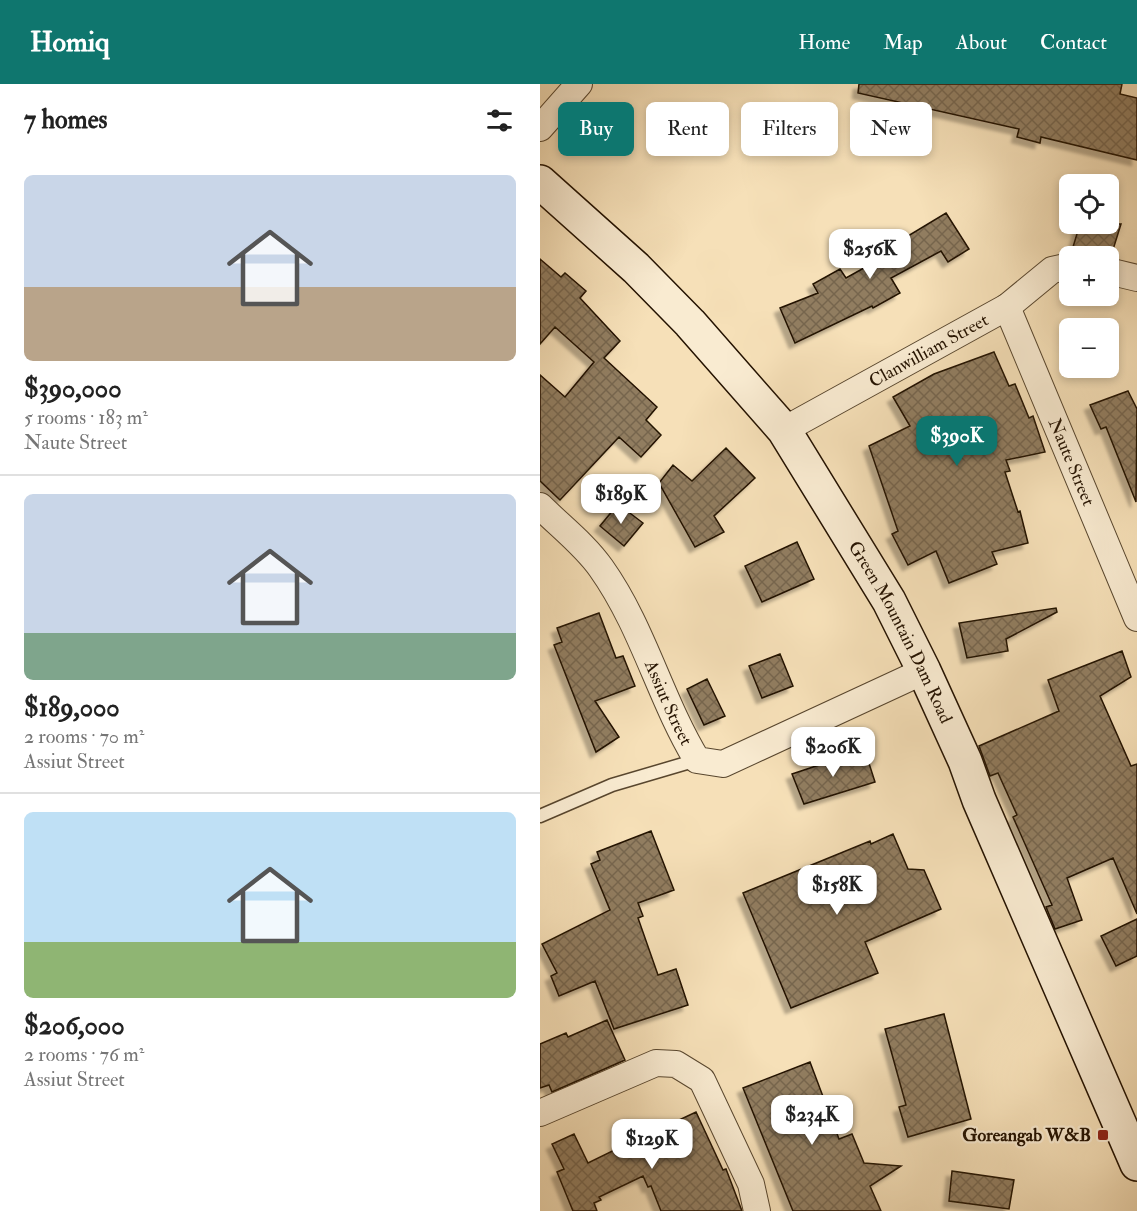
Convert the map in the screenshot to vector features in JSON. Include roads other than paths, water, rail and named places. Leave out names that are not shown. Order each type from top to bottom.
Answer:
[{"type":"street","points":[[540,128],[579,84]]},
{"type":"street","name":"Green Mountain Dam Road","points":[[540,182],[636,268],[690,322],[784,430],[889,602],[924,670],[1137,1164]]},
{"type":"street","name":"Clanwilliam Street","points":[[784,430],[1008,307],[1052,270],[1059,268]]},
{"type":"street","points":[[1119,274],[1137,278]]},
{"type":"street","name":"Naute Street","points":[[1008,307],[1137,618]]},
{"type":"street","name":"Assiut Street","points":[[540,506],[600,566],[628,612],[683,738],[697,760],[723,764],[924,670]]},
{"type":"street","points":[[540,1113],[656,1063],[676,1064],[692,1071],[702,1080],[751,1184],[757,1211]]},
{"type":"lane","points":[[540,816],[612,786],[697,760]]},
{"type":"place","name":"Goreangab W&B","points":[[1103,1135]]}]
